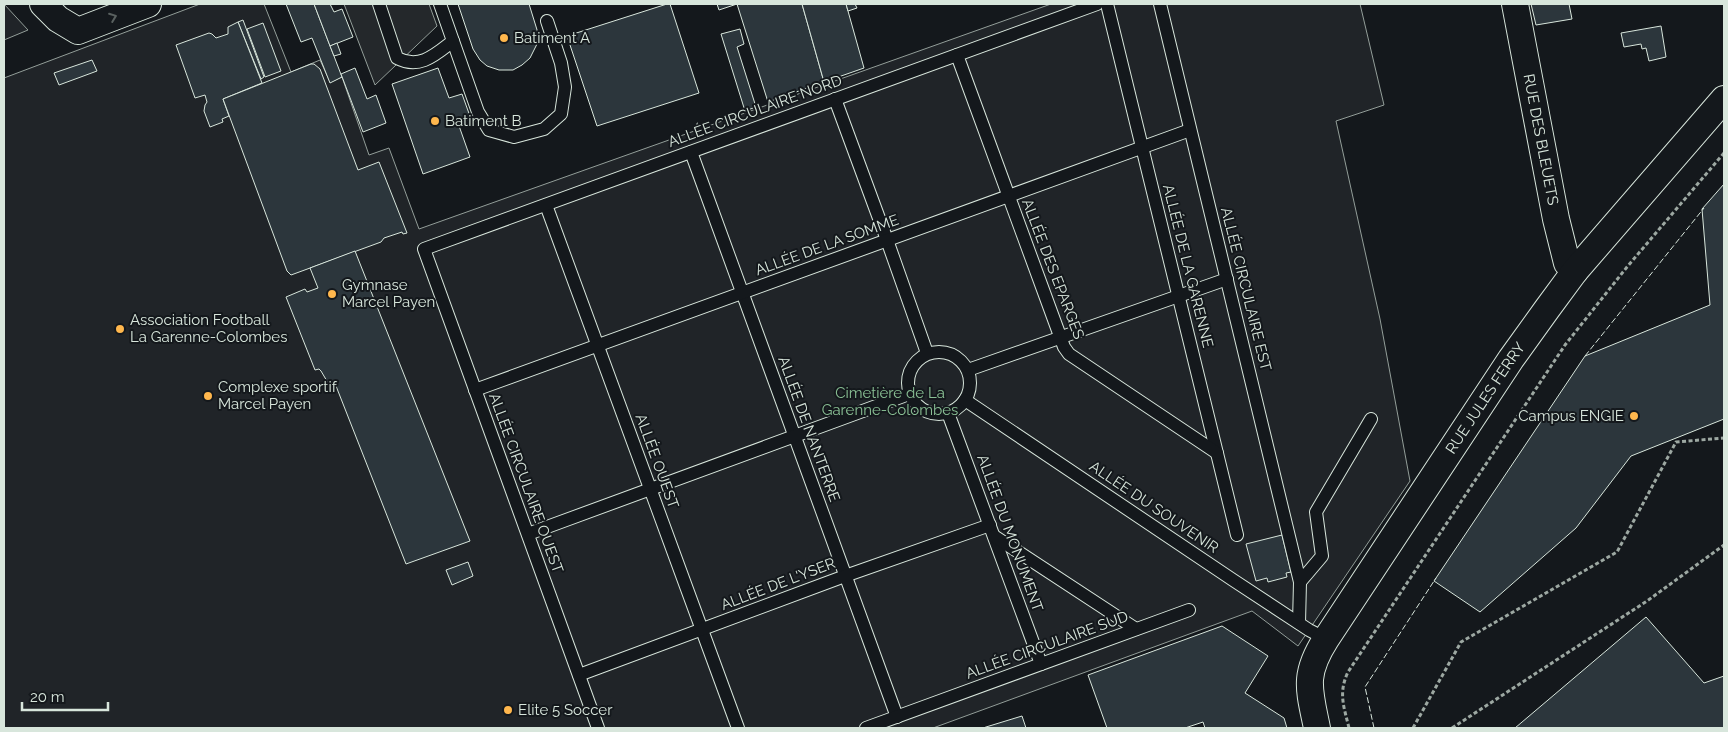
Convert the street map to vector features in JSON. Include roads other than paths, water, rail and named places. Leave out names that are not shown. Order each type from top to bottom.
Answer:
[{"type":"street","points":[[43,4],[58,19],[78,31],[148,4]]},
{"type":"street","name":"RUE DES BLEUETS","points":[[1515,4],[1556,219],[1567,263],[1576,271]]},
{"type":"street","name":"RUE JULES FERRY","points":[[1317,728],[1309,689],[1314,656],[1511,359],[1576,271],[1724,99]]},
{"type":"lane","points":[[378,4],[397,58],[407,63],[426,60],[454,41]]},
{"type":"lane","points":[[440,4],[478,112],[489,130],[514,137],[544,129],[561,114],[565,87],[561,62],[548,21]]},
{"type":"lane","name":"ALLÉE CIRCULAIRE NORD","points":[[424,249],[1096,4]]},
{"type":"lane","name":"ALLÉE DE LA GARENNE","points":[[1107,4],[1237,535]]},
{"type":"lane","name":"ALLÉE CIRCULAIRE EST","points":[[1160,4],[1300,582],[1299,623]]},
{"type":"lane","name":"ALLÉE DES EPARGES","points":[[957,55],[1060,338],[1069,354],[1217,453]]},
{"type":"lane","points":[[835,99],[888,240],[927,353]]},
{"type":"lane","name":"ALLÉE DE LA SOMME","points":[[475,390],[1190,130]]},
{"type":"lane","name":"ALLÉE DE NANTERRE","points":[[691,152],[897,717]]},
{"type":"lane","name":"ALLÉE OUEST","points":[[546,205],[738,728]]},
{"type":"lane","name":"ALLÉE CIRCULAIRE OUEST","points":[[424,249],[598,728]]},
{"type":"lane","points":[[968,370],[1227,279]]},
{"type":"lane","points":[[939,351],[951,353],[961,360],[968,370],[970,390],[958,408],[948,413],[936,414],[925,411],[916,404],[910,394],[907,382],[910,370],[917,360],[927,353],[939,351]]},
{"type":"lane","points":[[528,534],[910,394]]},
{"type":"lane","name":"ALLÉE DU SOUVENIR","points":[[965,400],[1299,623],[1326,639]]},
{"type":"lane","name":"ALLÉE DU MONUMENT","points":[[948,413],[1042,664]]},
{"type":"lane","points":[[1300,582],[1322,556],[1316,512],[1371,419]]},
{"type":"lane","points":[[992,531],[1136,629]]},
{"type":"lane","name":"ALLÉE DE L'YSER","points":[[579,675],[845,576],[992,531]]},
{"type":"lane","name":"ALLÉE CIRCULAIRE SUD","points":[[866,728],[1189,610]]},
{"type":"place","name":"Batiment A","points":[[504,38]]},
{"type":"place","name":"Batiment B","points":[[435,121]]},
{"type":"place","name":"Gymnase Marcel Payen","points":[[332,294]]},
{"type":"place","name":"Association Football La Garenne-Colombes","points":[[120,329]]},
{"type":"place","name":"Complexe sportif Marcel Payen","points":[[208,396]]},
{"type":"place","name":"Campus ENGIE","points":[[1634,416]]},
{"type":"place","name":"Elite 5 Soccer","points":[[508,710]]},
{"type":"park label","name":"Cimetière de La Garenne-Colombes","points":[[890,402]]}]
